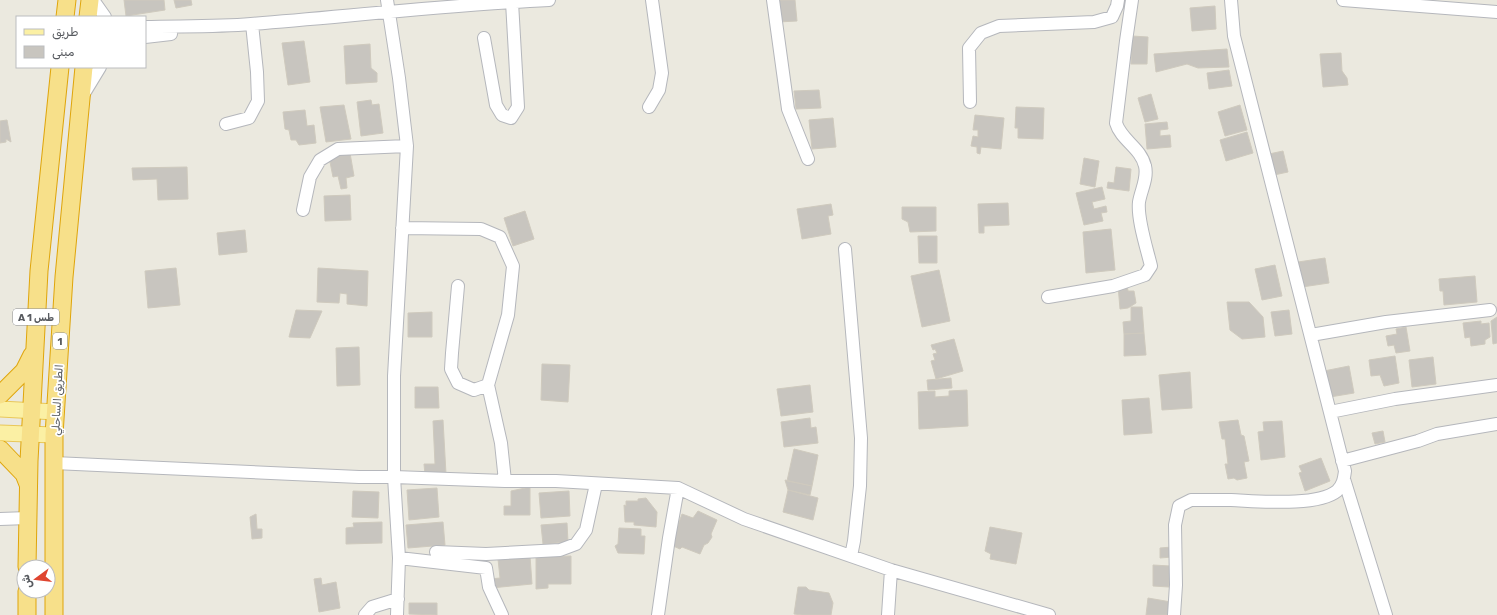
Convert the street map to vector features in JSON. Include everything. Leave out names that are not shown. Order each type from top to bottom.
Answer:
[{"type":"highway","points":[[65,16],[67,0]]},
{"type":"highway","points":[[88,16],[90,0]]},
{"type":"highway","name":"A 1 طس","points":[[27,559],[30,434],[39,271],[60,68]]},
{"type":"highway","name":"الطريق الساحلي","points":[[54,615],[54,434],[64,276],[84,68]]},
{"type":"highway","points":[[0,395],[24,371],[31,359],[34,349]]},
{"type":"highway","points":[[0,449],[24,474],[28,486]]},
{"type":"highway","points":[[27,599],[27,615]]},
{"type":"main road","points":[[0,409],[31,412],[56,412]]},
{"type":"main road","points":[[0,434],[54,434]]},
{"type":"street","points":[[93,0],[104,16]]},
{"type":"street","points":[[146,27],[252,24],[388,6],[549,0]]},
{"type":"street","points":[[649,107],[658,90],[662,73],[652,0]]},
{"type":"street","points":[[773,0],[788,109],[808,159]]},
{"type":"street","points":[[970,102],[969,48],[981,32],[999,26],[1094,22],[1112,17],[1118,0]]},
{"type":"street","points":[[1048,297],[1113,286],[1145,275],[1150,266],[1140,220],[1139,203],[1145,180],[1146,166],[1133,145],[1120,132],[1116,123],[1132,0]]},
{"type":"street","points":[[1174,615],[1176,585],[1175,525],[1179,506],[1191,500],[1294,502],[1320,498],[1337,491],[1344,479],[1345,471],[1236,43],[1231,0]]},
{"type":"street","points":[[1343,0],[1497,12]]},
{"type":"street","points":[[484,38],[496,105],[502,115],[511,118],[518,107],[512,2]]},
{"type":"street","points":[[388,6],[399,78],[407,146],[394,376],[394,477],[399,558],[397,615]]},
{"type":"street","points":[[226,124],[249,118],[258,101],[257,72],[252,24]]},
{"type":"street","points":[[146,37],[189,32],[211,26]]},
{"type":"street","points":[[81,98],[99,68]]},
{"type":"street","points":[[303,210],[310,177],[320,160],[338,149],[407,146]]},
{"type":"street","points":[[402,228],[481,229],[500,237],[513,266],[508,315],[488,385],[501,443],[505,481]]},
{"type":"street","points":[[845,249],[861,438],[860,486],[851,556]]},
{"type":"street","points":[[458,286],[451,369],[458,383],[474,390],[488,385]]},
{"type":"street","points":[[1311,335],[1386,322],[1490,310]]},
{"type":"street","points":[[1330,412],[1395,399],[1497,385]]},
{"type":"street","points":[[1342,461],[1418,441],[1437,434],[1497,424]]},
{"type":"street","points":[[54,463],[359,477],[556,481],[678,488],[744,519],[891,570],[1049,615]]},
{"type":"street","points":[[1344,479],[1386,615]]},
{"type":"street","points":[[436,552],[486,554],[516,553],[560,550],[576,544],[586,530],[596,484]]},
{"type":"street","points":[[658,615],[678,488]]},
{"type":"street","points":[[0,519],[28,518]]},
{"type":"street","points":[[399,558],[486,568],[489,587],[502,615]]},
{"type":"street","points":[[888,615],[891,570]]},
{"type":"street","points":[[365,615],[372,607],[398,599]]},
{"type":"building","points":[[124,0],[164,0],[165,10],[126,16]]},
{"type":"building","points":[[174,0],[191,0],[192,5],[176,8]]},
{"type":"building","points":[[776,0],[795,0],[797,21],[778,22]]},
{"type":"building","points":[[1215,6],[1216,29],[1192,31],[1190,8]]},
{"type":"building","points":[[1132,36],[1148,37],[1147,64],[1131,64]]},
{"type":"building","points":[[304,41],[310,82],[288,85],[282,43]]},
{"type":"building","points":[[370,44],[371,68],[377,73],[377,82],[346,84],[344,46]]},
{"type":"building","points":[[1227,49],[1229,67],[1198,68],[1187,64],[1156,72],[1154,54]]},
{"type":"building","points":[[1341,53],[1342,71],[1347,78],[1348,85],[1323,87],[1320,54]]},
{"type":"building","points":[[1229,70],[1232,86],[1209,89],[1207,73]]},
{"type":"building","points":[[819,90],[821,108],[796,109],[794,91]]},
{"type":"building","points":[[1151,94],[1158,119],[1145,122],[1138,98]]},
{"type":"building","points":[[371,100],[372,105],[379,104],[383,133],[361,136],[357,102]]},
{"type":"building","points":[[344,105],[351,139],[326,142],[320,107]]},
{"type":"building","points":[[1240,105],[1247,130],[1225,136],[1218,112]]},
{"type":"building","points":[[1016,107],[1044,108],[1043,139],[1018,138],[1018,128],[1015,128]]},
{"type":"building","points":[[305,110],[307,126],[314,125],[316,143],[299,145],[296,140],[291,140],[289,130],[285,129],[283,112]]},
{"type":"building","points":[[975,115],[1004,118],[1001,149],[981,147],[980,154],[977,153],[977,147],[971,146],[973,136],[978,137],[978,130],[973,130]]},
{"type":"building","points":[[833,118],[836,147],[812,149],[809,120]]},
{"type":"building","points":[[7,120],[11,142],[6,139],[6,142],[0,143],[0,121]]},
{"type":"building","points":[[1167,122],[1168,129],[1160,130],[1160,136],[1170,135],[1171,147],[1147,149],[1145,124]]},
{"type":"building","points":[[1247,132],[1253,153],[1226,161],[1220,140]]},
{"type":"building","points":[[1283,151],[1288,172],[1274,175],[1269,154]]},
{"type":"building","points":[[350,153],[354,176],[346,178],[347,188],[341,189],[338,176],[333,177],[329,157]]},
{"type":"building","points":[[1084,158],[1099,161],[1095,187],[1080,184]]},
{"type":"building","points":[[187,167],[188,199],[158,200],[157,179],[133,180],[132,168]]},
{"type":"building","points":[[1116,167],[1131,169],[1129,191],[1107,188],[1108,182],[1114,183]]},
{"type":"building","points":[[1102,187],[1105,199],[1092,202],[1094,209],[1106,206],[1107,212],[1101,213],[1103,221],[1084,225],[1076,193]]},
{"type":"building","points":[[350,195],[351,220],[325,221],[324,196]]},
{"type":"building","points":[[1008,203],[1009,225],[984,226],[984,233],[979,233],[978,204]]},
{"type":"building","points":[[831,204],[833,215],[828,216],[831,234],[802,239],[797,209]]},
{"type":"building","points":[[902,207],[936,207],[936,231],[910,232],[908,222],[902,219]]},
{"type":"building","points":[[525,211],[534,239],[513,246],[504,218]]},
{"type":"building","points":[[1111,229],[1115,270],[1086,273],[1083,232]]},
{"type":"building","points":[[245,230],[247,252],[219,255],[217,233]]},
{"type":"building","points":[[918,236],[937,236],[937,263],[919,263]]},
{"type":"building","points":[[1325,258],[1329,283],[1302,287],[1298,262]]},
{"type":"building","points":[[1275,265],[1282,296],[1262,300],[1255,269]]},
{"type":"building","points":[[176,268],[180,305],[148,308],[145,271]]},
{"type":"building","points":[[318,268],[368,271],[367,306],[347,304],[347,294],[340,293],[339,303],[317,302]]},
{"type":"building","points":[[939,270],[950,321],[922,327],[911,276]]},
{"type":"building","points":[[1475,276],[1477,302],[1444,305],[1443,291],[1440,291],[1439,279]]},
{"type":"building","points":[[1127,284],[1128,291],[1134,291],[1136,303],[1128,308],[1120,309],[1118,285]]},
{"type":"building","points":[[1227,302],[1249,302],[1263,317],[1265,337],[1242,339],[1230,330]]},
{"type":"building","points":[[1131,307],[1142,307],[1144,333],[1124,334],[1123,322],[1131,321]]},
{"type":"building","points":[[296,310],[322,311],[310,338],[289,337]]},
{"type":"building","points":[[1289,310],[1292,334],[1275,336],[1271,312]]},
{"type":"building","points":[[432,312],[432,337],[408,337],[408,313]]},
{"type":"building","points":[[1497,317],[1497,343],[1493,344],[1491,321]]},
{"type":"building","points":[[1481,321],[1481,324],[1489,323],[1490,337],[1485,340],[1485,344],[1471,346],[1470,337],[1465,338],[1463,323]]},
{"type":"building","points":[[1406,327],[1410,351],[1396,353],[1394,345],[1388,346],[1386,336],[1397,334],[1396,329]]},
{"type":"building","points":[[1144,333],[1146,355],[1124,356],[1124,334]]},
{"type":"building","points":[[954,339],[963,371],[936,379],[931,361],[935,360],[933,354],[937,353],[935,349],[933,350],[931,345]]},
{"type":"building","points":[[359,347],[360,385],[337,386],[336,348]]},
{"type":"building","points":[[1395,356],[1399,383],[1384,386],[1380,375],[1371,376],[1369,360]]},
{"type":"building","points":[[1433,357],[1436,384],[1412,387],[1409,360]]},
{"type":"building","points":[[542,364],[570,365],[568,402],[541,400]]},
{"type":"building","points":[[1349,366],[1354,393],[1330,397],[1324,371]]},
{"type":"building","points":[[1190,372],[1192,408],[1162,410],[1159,375]]},
{"type":"building","points":[[951,378],[952,388],[928,390],[927,380]]},
{"type":"building","points":[[810,385],[813,412],[781,416],[777,389]]},
{"type":"building","points":[[415,387],[438,387],[439,408],[415,408]]},
{"type":"building","points":[[967,390],[968,426],[919,429],[918,392],[935,391],[935,397],[949,396],[949,391]]},
{"type":"building","points":[[1149,398],[1152,433],[1124,435],[1122,400]]},
{"type":"building","points":[[810,418],[811,428],[816,427],[818,443],[784,447],[781,422]]},
{"type":"building","points":[[443,420],[446,474],[425,475],[424,464],[435,464],[433,421]]},
{"type":"building","points":[[1238,420],[1241,435],[1244,436],[1249,461],[1244,462],[1247,478],[1237,480],[1234,478],[1228,479],[1225,464],[1228,464],[1225,439],[1222,439],[1219,422]]},
{"type":"building","points":[[1282,421],[1285,457],[1261,460],[1258,432],[1264,431],[1263,422]]},
{"type":"building","points":[[1383,431],[1385,442],[1375,444],[1372,433]]},
{"type":"building","points":[[794,449],[818,455],[812,486],[787,481]]},
{"type":"building","points":[[1321,458],[1330,481],[1305,491],[1299,473],[1302,472],[1299,466]]},
{"type":"building","points":[[785,480],[812,486],[810,495],[788,490]]},
{"type":"building","points":[[530,487],[530,515],[504,515],[504,506],[511,506],[511,491]]},
{"type":"building","points":[[437,488],[439,517],[409,520],[407,490]]},
{"type":"building","points":[[788,490],[818,498],[813,520],[783,512]]},
{"type":"building","points":[[353,491],[379,492],[378,518],[352,517]]},
{"type":"building","points":[[569,491],[570,516],[541,518],[539,493]]},
{"type":"building","points":[[646,498],[657,512],[656,527],[634,525],[634,522],[625,522],[624,505],[626,506],[626,501],[638,501],[638,499]]},
{"type":"building","points":[[698,511],[717,520],[711,534],[712,537],[708,543],[704,545],[700,554],[682,547],[680,549],[671,545],[682,514],[693,518]]},
{"type":"building","points":[[256,514],[257,529],[262,529],[262,538],[252,539],[250,517]]},
{"type":"building","points":[[382,522],[382,543],[346,544],[346,528],[354,527],[353,523]]},
{"type":"building","points":[[443,522],[445,545],[408,548],[406,525]]},
{"type":"building","points":[[567,523],[568,542],[543,544],[541,525]]},
{"type":"building","points":[[990,527],[1022,533],[1016,564],[990,559],[991,554],[985,551]]},
{"type":"building","points":[[619,528],[641,529],[641,536],[645,536],[644,554],[618,553],[615,546],[618,544]]},
{"type":"building","points":[[1172,547],[1172,557],[1160,558],[1160,548]]},
{"type":"building","points":[[530,556],[532,584],[491,588],[490,579],[500,578],[498,559]]},
{"type":"building","points":[[571,556],[571,584],[548,584],[548,588],[536,589],[536,557]]},
{"type":"building","points":[[1153,565],[1170,566],[1169,587],[1153,586]]},
{"type":"building","points":[[321,578],[322,585],[336,582],[340,608],[319,612],[314,579]]},
{"type":"building","points":[[798,587],[806,587],[809,590],[829,593],[833,603],[831,615],[794,614]]},
{"type":"building","points":[[1148,598],[1171,602],[1169,615],[1146,615]]},
{"type":"building","points":[[409,603],[437,603],[437,615],[409,614]]}]
